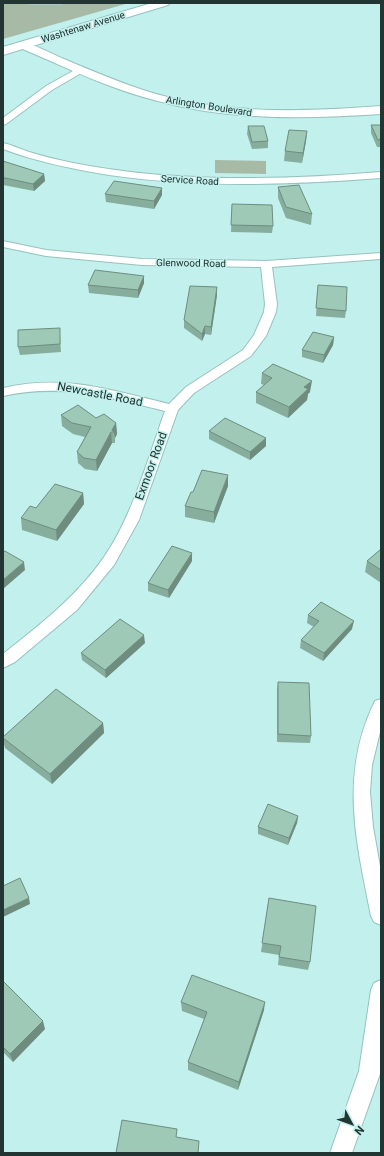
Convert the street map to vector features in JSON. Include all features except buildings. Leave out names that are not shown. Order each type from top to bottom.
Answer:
[{"type":"main road","name":"Washtenaw Avenue","points":[[3,51],[164,3]]},
{"type":"street","name":"Arlington Boulevard","points":[[22,45],[134,91],[186,104],[223,110],[256,113],[305,114],[381,110]]},
{"type":"street","points":[[3,122],[49,88],[80,70]]},
{"type":"street","name":"Service Road","points":[[3,146],[49,161],[134,176],[195,181],[256,183],[381,175]]},
{"type":"street","name":"Glenwood Road","points":[[3,244],[46,253],[142,262],[266,264],[381,256]]},
{"type":"street","name":"Exmoor Road","points":[[3,662],[72,606],[109,561],[132,520],[172,409],[190,390],[247,353],[260,336],[270,312],[271,304],[270,286],[266,264]]},
{"type":"street","name":"Newcastle Road","points":[[3,392],[35,385],[59,384],[172,409]]},
{"type":"street","points":[[381,706],[370,732],[362,773],[363,820],[381,916]]},
{"type":"street","points":[[341,1153],[370,1070],[381,990]]},
{"type":"green space","points":[[3,3],[129,3],[3,39]]},
{"type":"green space","points":[[215,160],[266,161],[266,174],[215,173]]},
{"type":"waterway","points":[[29,3],[61,3]]}]
